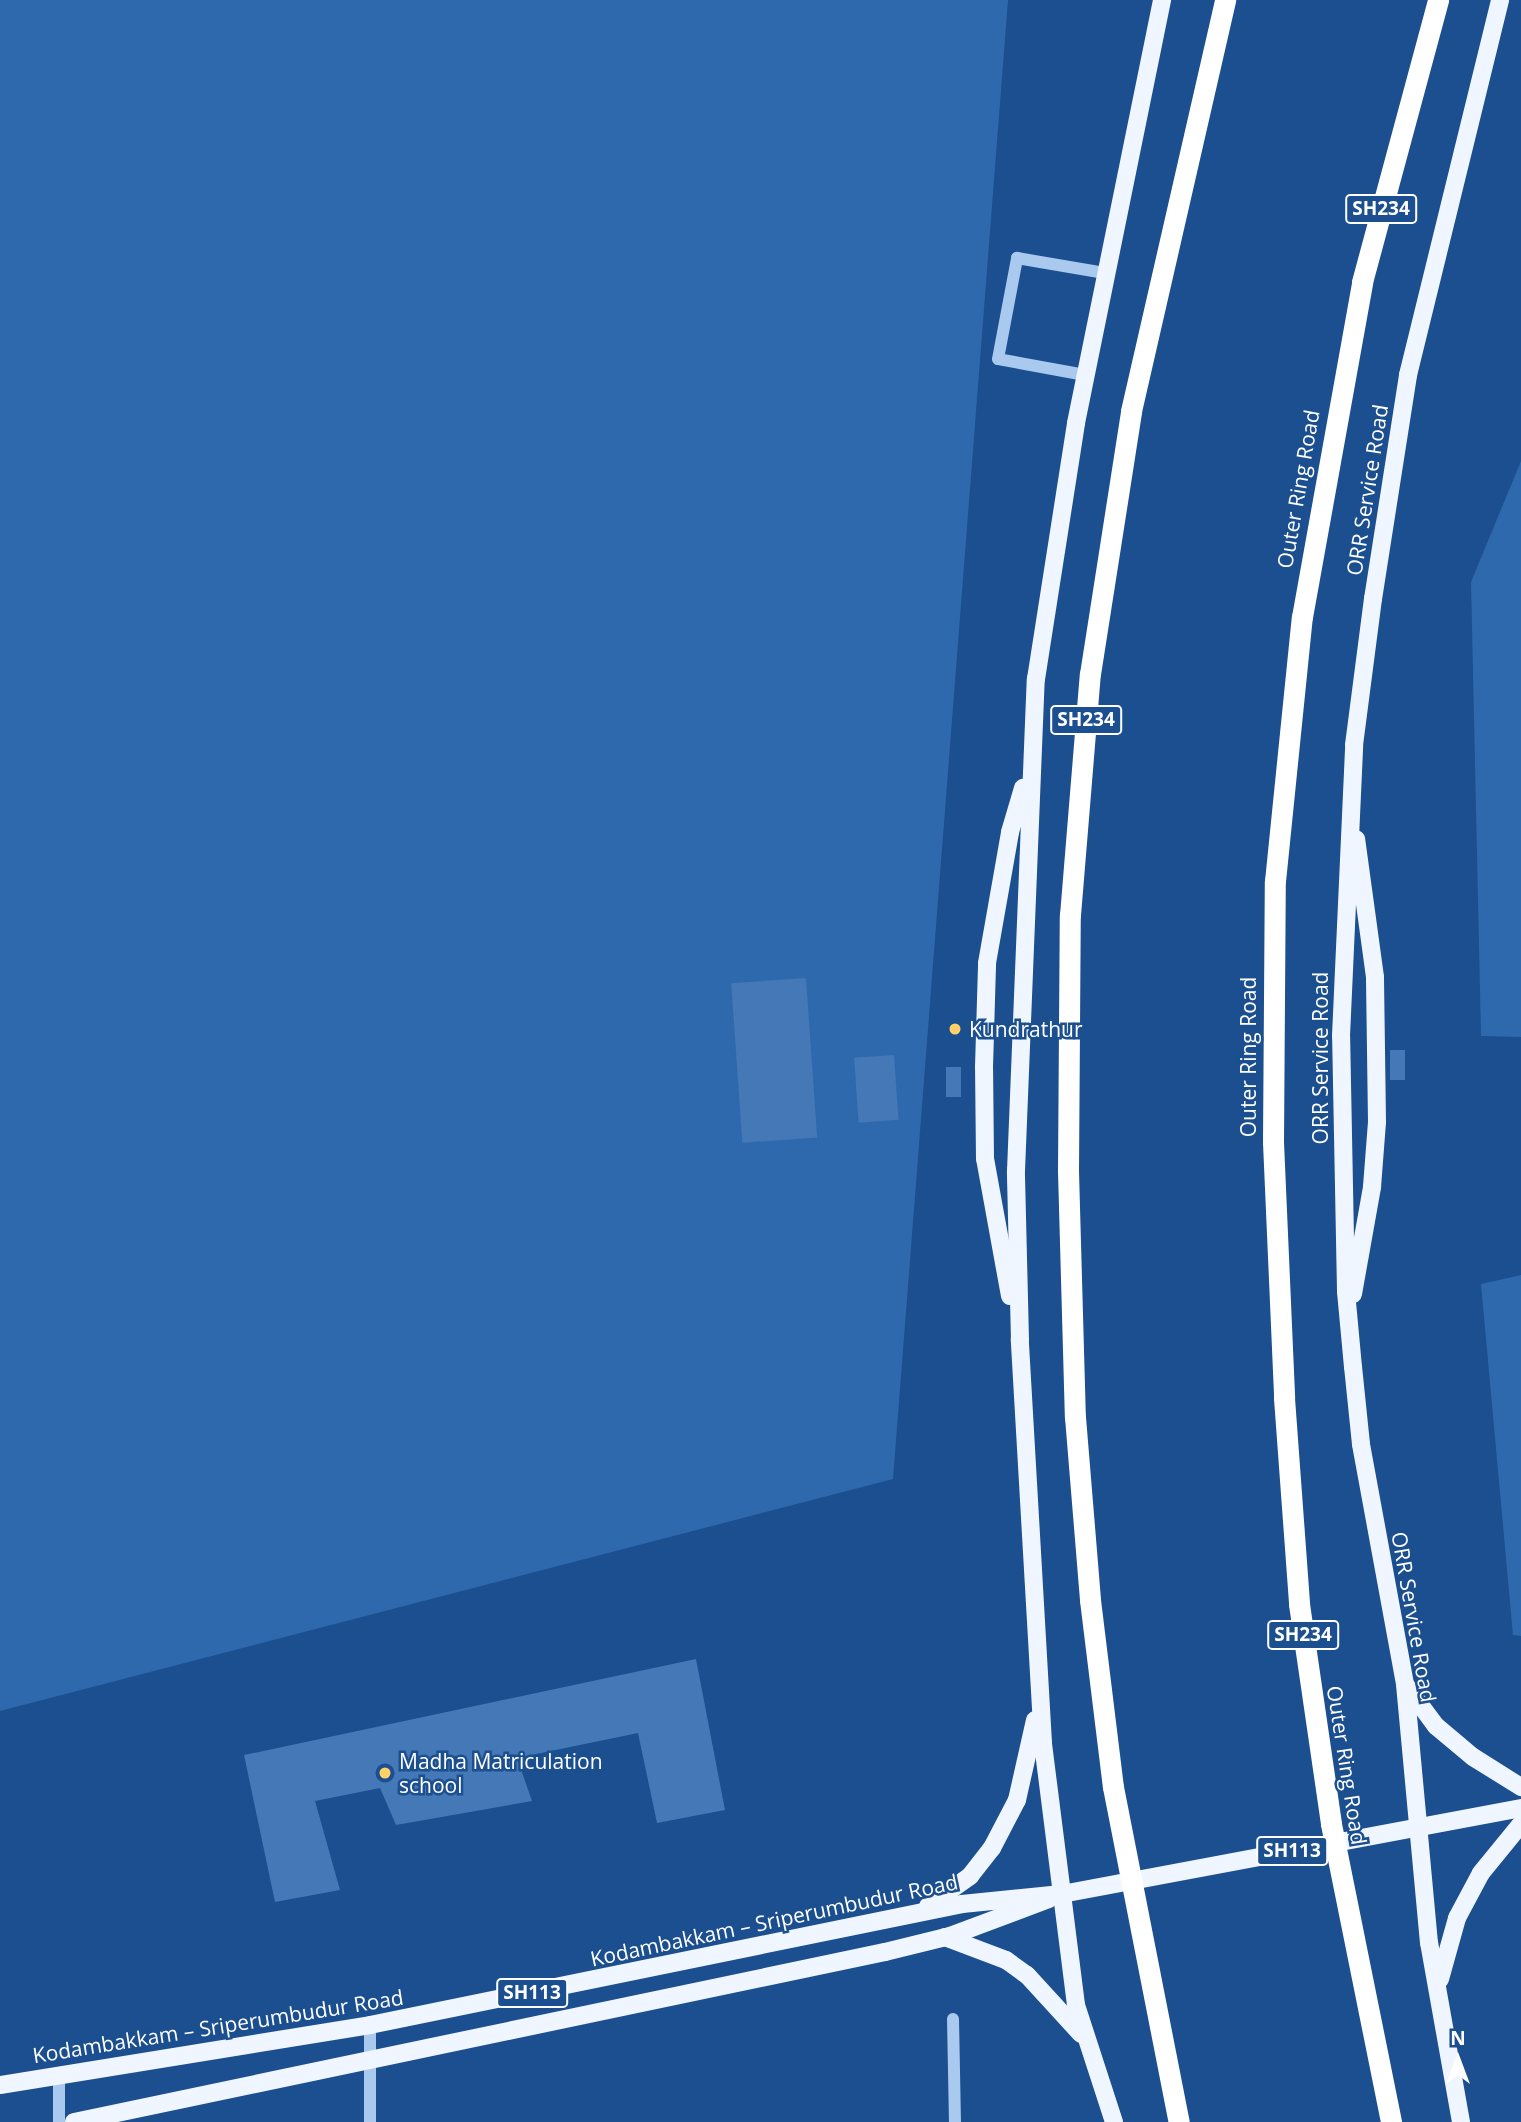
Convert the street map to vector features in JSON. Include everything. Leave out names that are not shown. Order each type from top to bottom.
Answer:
[{"type":"highway","name":"SH234","points":[[1179,2122],[1113,1787],[1091,1614],[1075,1417],[1068,1171],[1070,915],[1090,674],[1130,411],[1225,0]]},
{"type":"highway","name":"Outer Ring Road","points":[[1391,2122],[1331,1824],[1299,1604],[1284,1398],[1273,1142],[1275,881],[1302,617],[1362,282],[1438,0]]},
{"type":"main road","points":[[1114,2122],[1083,2036],[1062,1894],[1040,1699],[1020,1340],[1016,1171],[1032,757],[1051,565],[1085,375],[1162,0]]},
{"type":"main road","name":"ORR Service Road","points":[[1461,2122],[1438,2008],[1417,1827],[1405,1684],[1361,1444],[1349,1314],[1341,1036],[1350,808],[1373,599],[1408,375],[1444,211],[1500,0]]},
{"type":"main road","points":[[1020,1340],[985,1159],[984,1067],[987,963],[996,901],[1032,757]]},
{"type":"main road","points":[[1349,1314],[1363,1252],[1377,1122],[1375,977],[1369,913],[1350,808]]},
{"type":"main road","points":[[1405,1684],[1436,1726],[1473,1757],[1521,1787]]},
{"type":"main road","points":[[913,1914],[947,1896],[992,1849],[1017,1800],[1040,1699]]},
{"type":"main road","name":"Kodambakkam – Sriperumbudur Road","points":[[0,2085],[370,2025],[913,1914],[1002,1898],[1062,1894],[1521,1808]]},
{"type":"main road","points":[[1438,2008],[1442,1965],[1457,1918],[1481,1873],[1521,1824]]},
{"type":"main road","name":"Kodambakkam – Sriperumbudur Road","points":[[74,2122],[370,2059],[599,2015],[944,1937],[1062,1894]]},
{"type":"main road","points":[[944,1937],[1006,1960],[1043,1991],[1083,2036]]},
{"type":"lane","points":[[1085,375],[998,359],[1017,258],[1105,274]]},
{"type":"lane","points":[[953,2019],[955,2122]]},
{"type":"lane","points":[[370,2025],[370,2122]]},
{"type":"lane","points":[[59,2122],[60,2077]]},
{"type":"shaded area","points":[[0,0],[1008,0],[893,1479],[0,1711]]},
{"type":"shaded area","points":[[1521,461],[1521,1037],[1481,1036],[1471,582]]},
{"type":"shaded area","points":[[1521,1275],[1521,1636],[1513,1635],[1481,1284]]},
{"type":"building","points":[[806,978],[817,1138],[742,1143],[731,983]]},
{"type":"building","points":[[1390,1050],[1405,1050],[1405,1080],[1390,1080]]},
{"type":"building","points":[[894,1055],[899,1120],[859,1123],[854,1058]]},
{"type":"building","points":[[946,1067],[961,1067],[961,1097],[946,1097]]},
{"type":"building","name":"Madha Matriculation school","points":[[696,1659],[725,1810],[657,1823],[638,1733],[517,1758],[532,1801],[396,1825],[380,1788],[315,1801],[340,1890],[275,1902],[244,1755]]},
{"type":"place","name":"Kundrathur","points":[[955,1029]]},
{"type":"place","name":"Madha Matriculation school","points":[[385,1773]]}]
